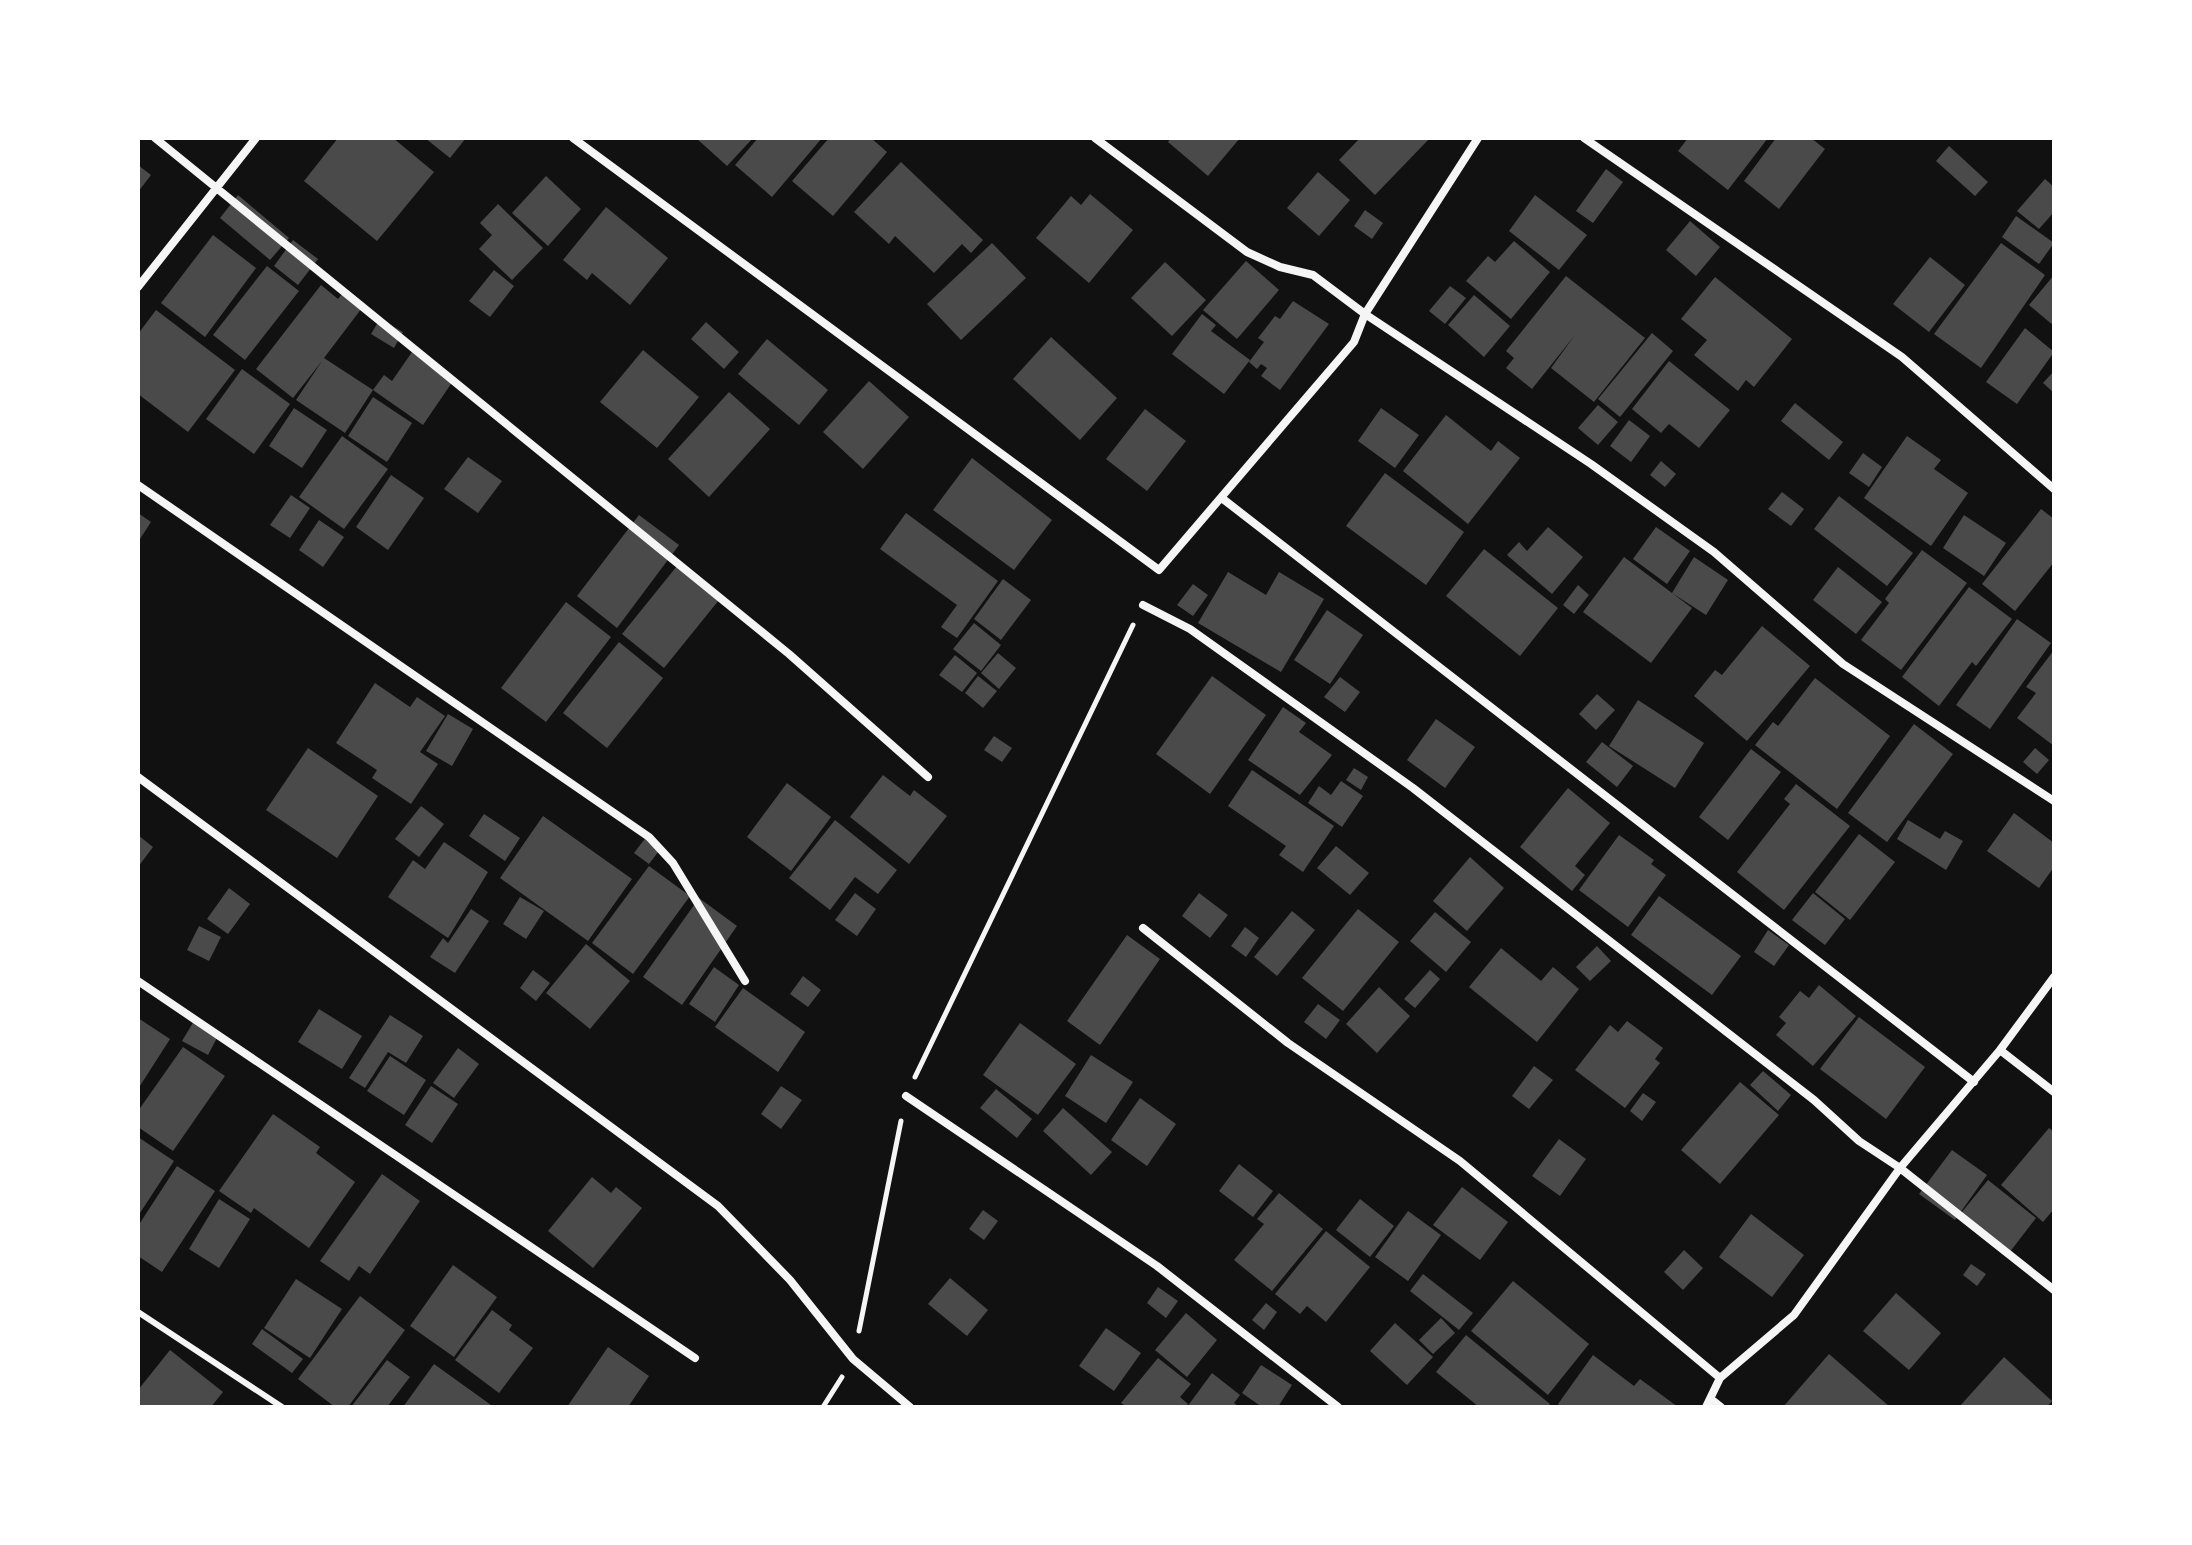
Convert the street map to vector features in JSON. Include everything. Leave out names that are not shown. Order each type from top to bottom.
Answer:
[{"type":"street","points":[[155,138],[789,654],[928,777]]},
{"type":"street","points":[[138,287],[256,138]]},
{"type":"street","points":[[573,138],[1159,570],[1223,499],[1354,342],[1365,314],[1478,138]]},
{"type":"street","points":[[1095,138],[1247,252],[1280,267],[1313,275],[1365,314],[1591,464],[1714,552],[1843,664],[2054,801]]},
{"type":"street","points":[[1584,138],[1902,357],[2054,489]]},
{"type":"street","points":[[138,485],[649,837],[673,863],[745,981]]},
{"type":"street","points":[[1223,499],[1974,1082]]},
{"type":"street","points":[[1143,605],[1190,629],[1413,788],[1733,1041],[1814,1100],[1859,1141],[1900,1168],[2054,1290]]},
{"type":"street","points":[[138,777],[718,1206],[790,1280],[853,1359],[910,1407]]},
{"type":"street","points":[[1143,928],[1288,1043],[1460,1161],[1720,1378]]},
{"type":"street","points":[[1721,1407],[1708,1403],[1720,1378],[1794,1315],[1900,1168],[2000,1050],[2054,977]]},
{"type":"street","points":[[138,981],[695,1358]]},
{"type":"street","points":[[2000,1050],[2054,1092]]},
{"type":"street","points":[[906,1096],[1157,1266],[1338,1407]]},
{"type":"lane","points":[[138,1312],[282,1407]]},
{"type":"path","points":[[823,1407],[853,1359],[906,1096],[1143,605]]},
{"type":"building","points":[[338,138],[393,138],[434,172],[377,241],[304,181]]},
{"type":"building","points":[[425,138],[466,138],[450,158]]},
{"type":"building","points":[[696,138],[753,138],[727,166]]},
{"type":"building","points":[[758,138],[822,138],[772,197],[735,165]]},
{"type":"building","points":[[829,138],[871,138],[887,152],[833,216],[792,181]]},
{"type":"building","points":[[1171,138],[1240,138],[1208,176],[1168,142]]},
{"type":"building","points":[[1360,138],[1430,138],[1375,195],[1339,160]]},
{"type":"building","points":[[1688,138],[1768,138],[1728,190],[1678,151]]},
{"type":"building","points":[[1776,138],[1811,138],[1825,149],[1779,209],[1744,181]]},
{"type":"building","points":[[1949,146],[1988,182],[1975,196],[1936,161]]},
{"type":"building","points":[[901,162],[983,240],[971,253],[962,244],[934,273],[895,236],[889,244],[854,212]]},
{"type":"building","points":[[138,165],[151,175],[138,192]]},
{"type":"building","points":[[1606,169],[1623,182],[1593,223],[1576,211]]},
{"type":"building","points":[[1318,172],[1350,200],[1319,236],[1287,208]]},
{"type":"building","points":[[546,176],[581,209],[548,246],[512,213]]},
{"type":"building","points":[[2045,179],[2054,187],[2054,212],[2039,229],[2017,211]]},
{"type":"building","points":[[1090,194],[1133,230],[1089,283],[1036,238],[1071,196],[1081,205]]},
{"type":"building","points":[[238,195],[289,238],[270,260],[220,218]]},
{"type":"building","points":[[1535,195],[1587,235],[1559,270],[1509,231]]},
{"type":"building","points":[[498,204],[543,248],[512,280],[479,249],[492,235],[480,223]]},
{"type":"building","points":[[606,207],[668,258],[630,305],[592,273],[587,280],[563,260]]},
{"type":"building","points":[[1365,210],[1383,223],[1372,239],[1354,226]]},
{"type":"building","points":[[2016,216],[2054,243],[2039,264],[2002,237]]},
{"type":"building","points":[[1690,221],[1720,247],[1696,276],[1666,250]]},
{"type":"building","points":[[213,235],[256,268],[205,337],[161,303]]},
{"type":"building","points":[[293,240],[318,259],[298,285],[274,266]]},
{"type":"building","points":[[1514,241],[1550,272],[1511,319],[1466,281],[1488,256],[1495,262]]},
{"type":"building","points":[[992,243],[1026,278],[961,340],[927,304]]},
{"type":"building","points":[[2001,243],[2045,275],[1981,368],[1934,334]]},
{"type":"building","points":[[1930,257],[1965,285],[1929,332],[1893,304]]},
{"type":"building","points":[[1246,261],[1279,290],[1237,339],[1203,310]]},
{"type":"building","points":[[1165,262],[1206,300],[1172,336],[1131,298]]},
{"type":"building","points":[[267,266],[299,291],[245,360],[213,335]]},
{"type":"building","points":[[494,270],[514,286],[490,317],[469,301]]},
{"type":"building","points":[[2054,275],[2054,326],[2029,305]]},
{"type":"building","points":[[1566,276],[1645,338],[1594,402],[1551,368],[1575,335],[1532,389],[1506,368],[1514,358],[1506,351]]},
{"type":"building","points":[[1715,277],[1792,339],[1754,387],[1746,380],[1738,391],[1694,355],[1707,340],[1681,319]]},
{"type":"building","points":[[321,285],[338,299],[346,289],[365,304],[324,358],[373,390],[345,433],[296,400],[322,361],[293,398],[256,369]]},
{"type":"building","points":[[1450,286],[1466,298],[1445,324],[1429,311]]},
{"type":"building","points":[[1474,295],[1510,326],[1484,357],[1448,325]]},
{"type":"building","points":[[1293,301],[1329,324],[1280,390],[1261,376],[1267,368],[1261,364],[1257,369],[1249,362],[1264,342],[1258,338],[1275,316],[1280,319]]},
{"type":"building","points":[[156,310],[235,370],[188,432],[138,394],[138,334]]},
{"type":"building","points":[[1202,314],[1216,325],[1211,331],[1250,360],[1224,394],[1172,354]]},
{"type":"building","points":[[380,319],[403,332],[394,348],[371,334]]},
{"type":"building","points":[[706,322],[739,352],[724,369],[691,339]]},
{"type":"building","points":[[2025,328],[2054,352],[2017,404],[1986,382]]},
{"type":"building","points":[[1652,333],[1673,351],[1620,417],[1598,399]]},
{"type":"building","points":[[1051,337],[1117,398],[1080,440],[1013,379]]},
{"type":"building","points":[[767,339],[828,390],[799,425],[738,374]]},
{"type":"building","points":[[643,350],[699,397],[657,448],[600,402]]},
{"type":"building","points":[[412,352],[453,381],[423,425],[373,390],[384,375],[392,381]]},
{"type":"building","points":[[1669,361],[1730,410],[1699,448],[1669,424],[1661,433],[1632,409]]},
{"type":"building","points":[[242,369],[290,404],[254,454],[206,419]]},
{"type":"building","points":[[2054,371],[2054,393],[2043,383]]},
{"type":"building","points":[[869,381],[909,417],[863,469],[823,432]]},
{"type":"building","points":[[729,392],[770,429],[709,497],[668,459]]},
{"type":"building","points":[[373,397],[412,423],[387,462],[348,436]]},
{"type":"building","points":[[1795,403],[1843,442],[1829,460],[1781,421]]},
{"type":"building","points":[[1598,405],[1618,422],[1598,445],[1578,428]]},
{"type":"building","points":[[294,408],[327,430],[302,468],[269,446]]},
{"type":"building","points":[[1381,408],[1419,435],[1395,468],[1358,441]]},
{"type":"building","points":[[1145,409],[1186,441],[1147,491],[1106,459]]},
{"type":"building","points":[[1446,415],[1491,451],[1498,441],[1520,458],[1468,524],[1403,471]]},
{"type":"building","points":[[1629,420],[1650,436],[1631,462],[1610,446]]},
{"type":"building","points":[[342,436],[388,469],[344,529],[299,497]]},
{"type":"building","points":[[1907,436],[1941,460],[1934,469],[1968,493],[1931,546],[1864,498]]},
{"type":"building","points":[[1863,453],[1882,467],[1869,487],[1849,473]]},
{"type":"building","points":[[468,457],[502,481],[478,513],[444,489]]},
{"type":"building","points":[[972,458],[1052,520],[1014,570],[933,510]]},
{"type":"building","points":[[1661,461],[1676,474],[1665,487],[1650,475]]},
{"type":"building","points":[[1385,473],[1464,532],[1426,585],[1346,526]]},
{"type":"building","points":[[391,475],[424,498],[388,550],[356,527]]},
{"type":"building","points":[[1782,492],[1804,509],[1791,526],[1768,509]]},
{"type":"building","points":[[291,495],[310,508],[290,538],[270,525]]},
{"type":"building","points":[[1839,496],[1913,553],[1887,586],[1814,529]]},
{"type":"building","points":[[2041,509],[2054,519],[2054,562],[2015,611],[1982,584]]},
{"type":"building","points":[[138,513],[151,522],[138,542]]},
{"type":"building","points":[[906,513],[998,581],[957,638],[941,627],[957,605],[880,549]]},
{"type":"building","points":[[639,515],[679,545],[617,628],[577,596]]},
{"type":"building","points":[[1964,515],[2006,543],[1984,576],[1943,548]]},
{"type":"building","points":[[319,520],[344,537],[323,567],[299,550]]},
{"type":"building","points":[[1548,527],[1583,557],[1552,594],[1507,555],[1519,542],[1527,551]]},
{"type":"building","points":[[1656,527],[1690,551],[1667,584],[1633,559]]},
{"type":"building","points":[[1484,549],[1558,608],[1520,656],[1446,596]]},
{"type":"building","points":[[1922,550],[1967,583],[1901,670],[1861,640],[1889,603],[1885,599]]},
{"type":"building","points":[[1624,557],[1692,608],[1651,663],[1583,612]]},
{"type":"building","points":[[1694,557],[1728,580],[1706,615],[1672,593]]},
{"type":"building","points":[[677,566],[719,600],[664,668],[622,634]]},
{"type":"building","points":[[1838,567],[1882,602],[1856,634],[1813,600]]},
{"type":"building","points":[[1228,572],[1266,595],[1279,572],[1324,599],[1281,672],[1198,623]]},
{"type":"building","points":[[1003,579],[1031,600],[1001,640],[974,619]]},
{"type":"building","points":[[1193,584],[1208,595],[1193,616],[1177,605]]},
{"type":"building","points":[[1578,585],[1589,595],[1574,614],[1563,605]]},
{"type":"building","points":[[1969,587],[2012,619],[1976,666],[1972,662],[1939,706],[1902,677]]},
{"type":"building","points":[[566,602],[611,637],[546,722],[501,688]]},
{"type":"building","points":[[1327,610],[1363,635],[1330,684],[1294,660]]},
{"type":"building","points":[[2017,619],[2051,643],[1990,729],[1956,705]]},
{"type":"building","points":[[974,623],[1001,645],[981,671],[953,649]]},
{"type":"building","points":[[1762,626],[1810,666],[1747,741],[1694,696],[1715,670],[1722,675]]},
{"type":"building","points":[[619,642],[663,678],[607,748],[563,713]]},
{"type":"building","points":[[2054,650],[2054,746],[2017,718],[2036,693],[2026,687]]},
{"type":"building","points":[[998,653],[1016,668],[999,689],[981,673]]},
{"type":"building","points":[[955,655],[977,673],[962,692],[939,675]]},
{"type":"building","points":[[978,676],[997,691],[983,708],[965,693]]},
{"type":"building","points":[[1212,676],[1266,715],[1210,794],[1156,754]]},
{"type":"building","points":[[1340,677],[1360,692],[1345,712],[1324,697]]},
{"type":"building","points":[[1815,678],[1890,736],[1837,809],[1755,745],[1773,722],[1778,726]]},
{"type":"building","points":[[375,683],[410,707],[417,697],[445,716],[420,752],[438,764],[411,804],[372,778],[377,770],[336,743]]},
{"type":"building","points":[[1597,694],[1615,710],[1596,730],[1579,714]]},
{"type":"building","points":[[1638,700],[1704,743],[1675,788],[1609,746]]},
{"type":"building","points":[[1283,707],[1306,723],[1299,732],[1332,755],[1300,795],[1248,760]]},
{"type":"building","points":[[448,714],[473,729],[452,766],[426,751]]},
{"type":"building","points":[[1436,719],[1475,747],[1445,788],[1407,760]]},
{"type":"building","points":[[1914,724],[1953,754],[1887,842],[1848,813]]},
{"type":"building","points":[[994,736],[1012,748],[1002,762],[984,750]]},
{"type":"building","points":[[1602,742],[1633,766],[1617,787],[1586,762]]},
{"type":"building","points":[[308,748],[378,796],[337,858],[266,810]]},
{"type":"building","points":[[2035,748],[2049,760],[2037,774],[2023,762]]},
{"type":"building","points":[[1751,749],[1781,772],[1728,840],[1699,817]]},
{"type":"building","points":[[1354,768],[1368,777],[1361,790],[1346,780]]},
{"type":"building","points":[[1252,770],[1334,826],[1303,872],[1279,855],[1286,846],[1228,806]]},
{"type":"building","points":[[883,775],[910,796],[914,790],[947,816],[909,864],[850,817]]},
{"type":"building","points":[[1341,781],[1363,796],[1342,827],[1308,803],[1319,786],[1331,795]]},
{"type":"building","points":[[787,783],[831,817],[791,871],[747,837]]},
{"type":"building","points":[[1796,784],[1850,826],[1784,910],[1737,872],[1790,804],[1784,799]]},
{"type":"building","points":[[1568,788],[1610,823],[1575,866],[1585,875],[1572,891],[1520,847]]},
{"type":"building","points":[[421,806],[444,824],[419,857],[395,839]]},
{"type":"building","points":[[2014,813],[2054,843],[2054,867],[2039,888],[1987,851]]},
{"type":"building","points":[[484,814],[520,838],[505,861],[469,836]]},
{"type":"building","points":[[543,816],[632,879],[588,941],[500,878]]},
{"type":"building","points":[[835,820],[897,870],[878,894],[855,877],[830,910],[789,878]]},
{"type":"building","points":[[1908,820],[1940,839],[1945,831],[1963,841],[1946,870],[1897,839]]},
{"type":"building","points":[[1859,834],[1895,862],[1850,920],[1815,892]]},
{"type":"building","points":[[138,835],[153,847],[138,867]]},
{"type":"building","points":[[1619,835],[1654,860],[1651,864],[1666,875],[1628,927],[1579,890]]},
{"type":"building","points":[[647,836],[662,847],[649,864],[634,853]]},
{"type":"building","points":[[444,842],[488,872],[448,938],[388,897],[413,860],[425,869]]},
{"type":"building","points":[[1336,846],[1369,873],[1350,895],[1317,868]]},
{"type":"building","points":[[1470,857],[1504,888],[1467,931],[1433,901]]},
{"type":"building","points":[[649,866],[690,896],[633,974],[592,943]]},
{"type":"building","points":[[229,888],[250,904],[228,934],[207,919]]},
{"type":"building","points":[[855,893],[876,909],[857,936],[835,920]]},
{"type":"building","points":[[1199,893],[1228,915],[1210,938],[1182,916]]},
{"type":"building","points":[[1813,893],[1845,919],[1825,945],[1792,920]]},
{"type":"building","points":[[1659,896],[1741,956],[1712,995],[1631,935]]},
{"type":"building","points":[[520,897],[544,911],[526,939],[503,924]]},
{"type":"building","points":[[699,898],[737,926],[682,1005],[643,977]]},
{"type":"building","points":[[471,909],[489,921],[455,973],[430,957],[443,938],[448,943]]},
{"type":"building","points":[[1358,909],[1399,942],[1343,1011],[1302,978]]},
{"type":"building","points":[[1292,911],[1315,930],[1277,976],[1254,957]]},
{"type":"building","points":[[1435,912],[1471,942],[1446,972],[1410,941]]},
{"type":"building","points":[[199,926],[221,937],[209,961],[187,950]]},
{"type":"building","points":[[1245,927],[1259,938],[1246,957],[1231,946]]},
{"type":"building","points":[[1768,930],[1789,945],[1774,966],[1754,952]]},
{"type":"building","points":[[1127,935],[1160,959],[1100,1045],[1067,1021]]},
{"type":"building","points":[[586,944],[630,981],[590,1029],[546,993]]},
{"type":"building","points":[[1597,946],[1611,961],[1590,981],[1576,967]]},
{"type":"building","points":[[1501,948],[1541,981],[1553,967],[1579,989],[1537,1042],[1469,987]]},
{"type":"building","points":[[714,967],[739,985],[715,1022],[689,1004]]},
{"type":"building","points":[[533,970],[550,983],[536,1001],[520,988]]},
{"type":"building","points":[[1430,970],[1440,979],[1415,1008],[1404,999]]},
{"type":"building","points":[[803,976],[821,990],[808,1007],[790,994]]},
{"type":"building","points":[[1819,985],[1856,1016],[1813,1066],[1776,1035],[1786,1023],[1779,1017],[1800,991],[1809,998]]},
{"type":"building","points":[[1379,987],[1410,1016],[1377,1053],[1346,1024]]},
{"type":"building","points":[[743,988],[805,1032],[778,1072],[715,1027]]},
{"type":"building","points":[[1318,1004],[1340,1020],[1326,1039],[1304,1022]]},
{"type":"building","points":[[319,1009],[362,1036],[342,1069],[298,1042]]},
{"type":"building","points":[[390,1015],[423,1036],[406,1063],[388,1052],[365,1088],[349,1078]]},
{"type":"building","points":[[1859,1017],[1925,1067],[1886,1119],[1820,1069]]},
{"type":"building","points":[[138,1018],[170,1039],[138,1089]]},
{"type":"building","points":[[194,1021],[219,1034],[208,1055],[182,1041]]},
{"type":"building","points":[[1627,1021],[1663,1048],[1655,1059],[1660,1063],[1625,1108],[1575,1070],[1610,1025],[1618,1032]]},
{"type":"building","points":[[1020,1023],[1076,1064],[1038,1115],[983,1075]]},
{"type":"building","points":[[183,1047],[225,1076],[173,1151],[138,1127],[138,1111]]},
{"type":"building","points":[[458,1048],[479,1064],[454,1098],[433,1083]]},
{"type":"building","points":[[1091,1055],[1133,1082],[1106,1123],[1065,1096]]},
{"type":"building","points":[[390,1056],[426,1080],[404,1115],[367,1091]]},
{"type":"building","points":[[1534,1066],[1553,1080],[1529,1109],[1512,1096]]},
{"type":"building","points":[[1763,1071],[1791,1095],[1778,1111],[1750,1085]]},
{"type":"building","points":[[1740,1082],[1779,1115],[1720,1184],[1681,1150]]},
{"type":"building","points":[[431,1086],[458,1104],[432,1143],[405,1125]]},
{"type":"building","points":[[781,1086],[802,1100],[781,1129],[761,1114]]},
{"type":"building","points":[[996,1089],[1032,1119],[1017,1138],[980,1108]]},
{"type":"building","points":[[1643,1093],[1656,1102],[1642,1121],[1630,1111]]},
{"type":"building","points":[[1140,1098],[1176,1124],[1147,1166],[1111,1140]]},
{"type":"building","points":[[1063,1108],[1112,1152],[1091,1175],[1043,1131]]},
{"type":"building","points":[[273,1114],[320,1147],[316,1153],[355,1182],[309,1248],[254,1208],[251,1213],[219,1191]]},
{"type":"building","points":[[2049,1128],[2054,1132],[2054,1209],[2043,1222],[2001,1185]]},
{"type":"building","points":[[138,1137],[174,1161],[138,1216]]},
{"type":"building","points":[[1559,1139],[1586,1159],[1560,1196],[1532,1176]]},
{"type":"building","points":[[1952,1150],[1987,1175],[1955,1220],[1919,1194]]},
{"type":"building","points":[[1239,1164],[1273,1191],[1253,1217],[1219,1191]]},
{"type":"building","points":[[177,1166],[215,1191],[162,1272],[138,1256],[138,1226]]},
{"type":"building","points":[[382,1174],[420,1201],[370,1274],[359,1266],[349,1281],[320,1261]]},
{"type":"building","points":[[592,1177],[611,1193],[616,1187],[642,1208],[593,1268],[548,1231]]},
{"type":"building","points":[[1988,1180],[2036,1218],[2006,1257],[1957,1218]]},
{"type":"building","points":[[1462,1187],[1508,1222],[1480,1260],[1433,1225]]},
{"type":"building","points":[[1279,1193],[1323,1229],[1272,1291],[1234,1260],[1264,1224],[1257,1219]]},
{"type":"building","points":[[219,1199],[250,1219],[219,1268],[189,1249]]},
{"type":"building","points":[[1360,1199],[1394,1226],[1370,1257],[1336,1230]]},
{"type":"building","points":[[983,1210],[998,1221],[984,1240],[969,1229]]},
{"type":"building","points":[[1408,1211],[1441,1235],[1408,1281],[1375,1257]]},
{"type":"building","points":[[1751,1214],[1804,1255],[1772,1297],[1719,1257]]},
{"type":"building","points":[[1326,1231],[1370,1267],[1326,1322],[1307,1306],[1300,1314],[1275,1294]]},
{"type":"building","points":[[1684,1250],[1703,1268],[1683,1290],[1664,1272]]},
{"type":"building","points":[[1971,1264],[1986,1274],[1977,1286],[1963,1275]]},
{"type":"building","points":[[453,1265],[497,1297],[454,1357],[410,1326]]},
{"type":"building","points":[[1423,1274],[1473,1313],[1459,1330],[1410,1291]]},
{"type":"building","points":[[950,1278],[988,1310],[967,1336],[928,1304]]},
{"type":"building","points":[[296,1279],[342,1309],[310,1358],[264,1328]]},
{"type":"building","points":[[1513,1281],[1589,1344],[1548,1395],[1471,1331]]},
{"type":"building","points":[[1158,1287],[1178,1301],[1166,1318],[1147,1303]]},
{"type":"building","points":[[1896,1293],[1941,1333],[1909,1370],[1863,1331]]},
{"type":"building","points":[[360,1296],[405,1330],[348,1407],[335,1407],[298,1379]]},
{"type":"building","points":[[1266,1303],[1277,1312],[1264,1330],[1252,1320]]},
{"type":"building","points":[[492,1310],[512,1325],[509,1330],[533,1348],[499,1393],[455,1360]]},
{"type":"building","points":[[1186,1313],[1217,1340],[1187,1377],[1155,1350]]},
{"type":"building","points":[[1441,1318],[1455,1333],[1433,1354],[1419,1340]]},
{"type":"building","points":[[1395,1323],[1433,1357],[1407,1385],[1370,1351]]},
{"type":"building","points":[[1106,1328],[1141,1353],[1114,1391],[1079,1366]]},
{"type":"building","points":[[262,1329],[303,1359],[292,1373],[252,1344]]},
{"type":"building","points":[[1466,1335],[1550,1404],[1548,1407],[1479,1407],[1436,1372]]},
{"type":"building","points":[[608,1347],[649,1376],[628,1407],[567,1407]]},
{"type":"building","points":[[170,1350],[223,1392],[211,1407],[138,1407],[138,1390]]},
{"type":"building","points":[[1829,1354],[1890,1407],[1783,1407]]},
{"type":"building","points":[[1593,1355],[1634,1386],[1640,1379],[1678,1407],[1561,1407],[1558,1404]]},
{"type":"building","points":[[2004,1357],[2052,1401],[2047,1407],[1959,1407]]},
{"type":"building","points":[[1158,1358],[1191,1384],[1180,1397],[1188,1404],[1185,1407],[1127,1407],[1121,1403]]},
{"type":"building","points":[[387,1360],[410,1377],[387,1407],[351,1407]]},
{"type":"building","points":[[434,1364],[491,1405],[490,1407],[403,1407]]},
{"type":"building","points":[[1261,1365],[1292,1385],[1278,1407],[1262,1407],[1242,1393]]},
{"type":"building","points":[[1212,1373],[1240,1395],[1234,1403],[1239,1407],[1187,1407]]}]
